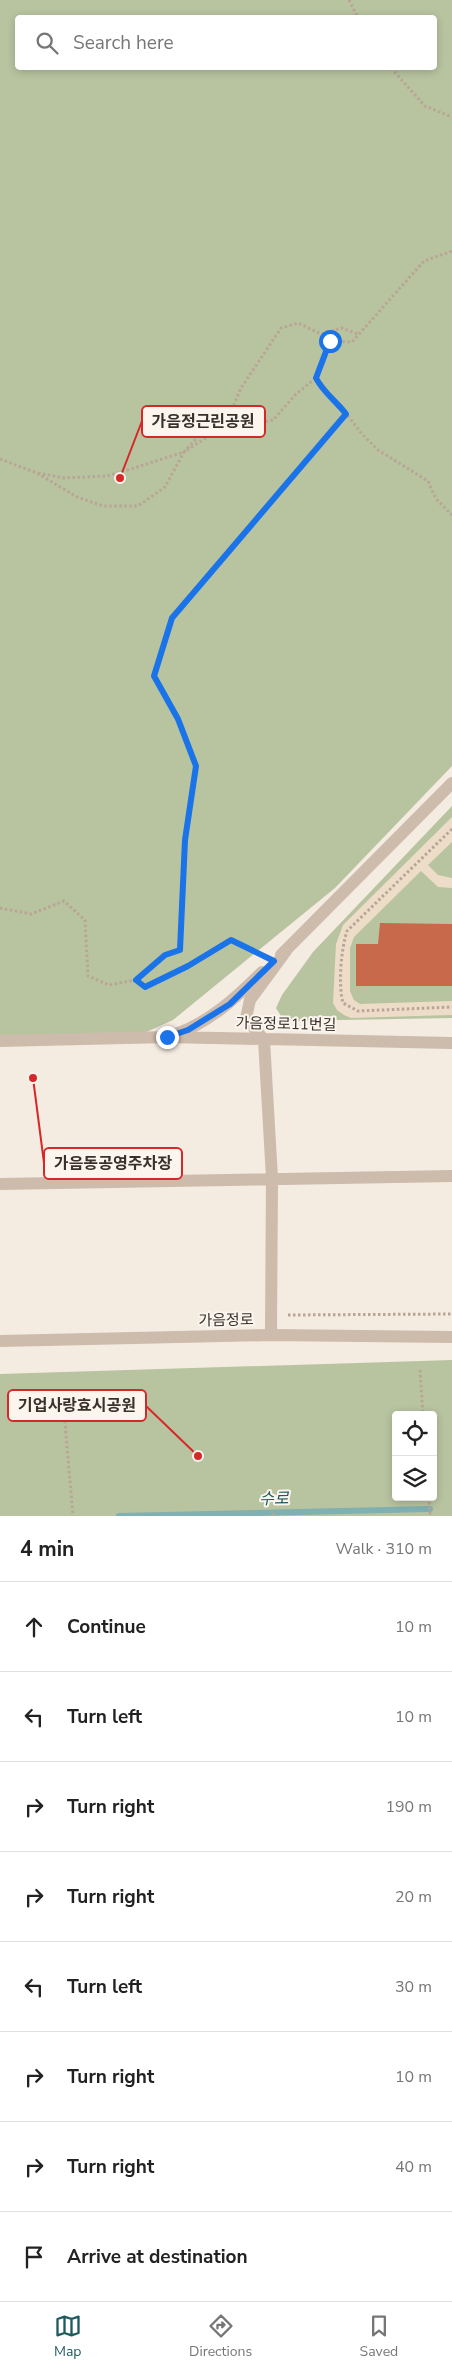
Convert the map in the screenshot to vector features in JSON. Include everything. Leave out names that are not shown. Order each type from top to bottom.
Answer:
[{"type":"street","points":[[167,1037],[188,1030],[230,1004],[286,951],[452,783]]},
{"type":"street","points":[[271,1335],[272,1178],[264,1040],[246,1018],[250,1000],[286,951]]},
{"type":"street","name":"가음정로11번길","points":[[0,1042],[167,1037],[452,1043]]},
{"type":"street","points":[[0,1184],[452,1176]]},
{"type":"street","name":"가음정로","points":[[0,1341],[271,1335],[452,1337]]},
{"type":"path","points":[[350,0],[357,15]]},
{"type":"path","points":[[393,70],[425,106],[452,117]]},
{"type":"path","points":[[0,459],[37,473],[64,478],[107,476],[184,452],[215,432],[273,420],[296,394],[316,378],[330,341],[352,342],[424,261],[452,251]]},
{"type":"path","points":[[37,473],[77,497],[103,506],[138,506],[165,487],[184,452],[211,423],[230,414],[241,388],[281,328],[298,323],[321,334],[342,328],[358,334]]},
{"type":"path","points":[[316,378],[321,388],[338,402],[346,414],[378,450],[428,481],[436,499],[452,515]]},
{"type":"path","points":[[0,908],[31,914],[64,901],[85,920],[88,976],[109,984],[136,980],[165,955],[180,950],[185,840],[196,766],[178,719],[154,676],[172,618],[346,414]]},
{"type":"path","points":[[452,829],[347,931],[344,940],[341,993],[344,1003],[358,1011],[452,1007]]},
{"type":"path","points":[[136,980],[145,987],[188,966],[231,940],[274,961]]},
{"type":"path","points":[[272,1315],[452,1314]]},
{"type":"path","points":[[420,1370],[423,1411]]},
{"type":"path","points":[[64,1410],[73,1516]]},
{"type":"path","points":[[429,1501],[430,1516]]},
{"type":"green space","points":[[0,0],[452,0],[452,766],[335,888],[173,1020],[142,1034],[0,1038]]},
{"type":"green space","points":[[452,806],[452,1018],[284,1021],[276,1008],[282,995],[313,952]]},
{"type":"green space","points":[[452,1360],[452,1516],[0,1516],[0,1374]]},
{"type":"shaded area","points":[[452,817],[452,842],[428,865],[438,875],[452,878],[452,888],[438,887],[421,871],[354,937],[350,948],[350,991],[354,1000],[360,1004],[452,1001],[452,1015],[351,1018],[344,1015],[337,1010],[333,1003],[336,944],[343,925]]},
{"type":"building","points":[[380,923],[452,924],[452,986],[356,986],[356,944],[378,944]]},
{"type":"waterway","name":"수로","points":[[119,1516],[430,1509]]},
{"type":"place","name":"가음정근린공원","points":[[120,478]]},
{"type":"place","name":"가음동공영주차장","points":[[33,1078]]},
{"type":"place","name":"기업사랑효시공원","points":[[198,1456]]},
{"type":"route","points":[[167,1037],[188,1030],[230,1004],[274,961],[231,940],[188,966],[145,987],[136,980],[165,955],[180,950],[185,840],[196,766],[178,719],[154,676],[172,618],[346,414],[338,402],[321,388],[316,378],[330,341]]}]
